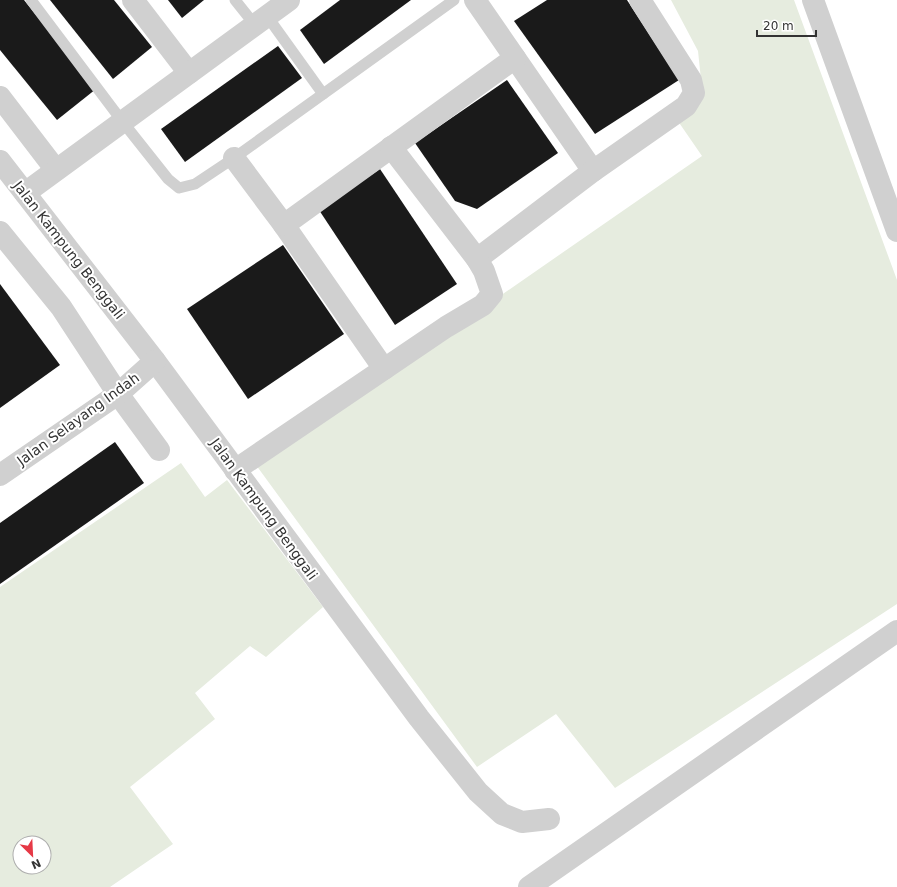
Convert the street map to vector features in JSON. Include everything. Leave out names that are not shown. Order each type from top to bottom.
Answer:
[{"type":"street","points":[[133,0],[189,73]]},
{"type":"street","points":[[25,193],[289,0]]},
{"type":"street","points":[[475,0],[593,171]]},
{"type":"street","points":[[477,259],[593,171],[686,106],[694,93],[691,80],[640,0]]},
{"type":"street","points":[[813,0],[897,231]]},
{"type":"street","points":[[284,225],[515,58]]},
{"type":"street","points":[[0,97],[56,170]]},
{"type":"street","points":[[235,470],[446,327],[483,305],[492,294],[489,282],[477,259],[391,147]]},
{"type":"street","points":[[234,158],[284,225],[384,369]]},
{"type":"street","name":"Jalan Kampung Benggali","points":[[0,161],[155,361],[419,718],[478,792],[502,814],[522,822],[549,819]]},
{"type":"street","points":[[1,234],[61,307],[118,394],[159,450]]},
{"type":"street","name":"Jalan Selayang Indah","points":[[0,475],[118,394],[155,361]]},
{"type":"street","points":[[529,887],[897,631]]},
{"type":"lane","points":[[31,0],[122,122],[168,179],[179,188],[195,184],[234,158],[454,0]]},
{"type":"lane","points":[[235,0],[261,20],[324,94]]},
{"type":"shaded area","points":[[671,0],[794,0],[897,280],[897,604],[615,788],[556,714],[477,767],[256,465],[702,156],[671,111],[702,89],[698,51]]},
{"type":"shaded area","points":[[181,463],[205,497],[227,480],[323,607],[266,657],[250,646],[195,693],[215,719],[130,787],[173,844],[110,887],[0,887],[0,587]]},
{"type":"building","points":[[0,0],[24,0],[96,89],[57,120],[0,50]]},
{"type":"building","points":[[50,0],[114,0],[152,47],[113,79]]},
{"type":"building","points":[[168,0],[204,0],[182,18]]},
{"type":"building","points":[[340,0],[411,0],[324,64],[300,30]]},
{"type":"building","points":[[547,0],[627,0],[679,80],[595,134],[514,21]]},
{"type":"building","points":[[278,46],[302,78],[185,162],[161,129]]},
{"type":"building","points":[[507,80],[558,153],[477,209],[455,201],[415,143]]},
{"type":"building","points":[[380,169],[457,284],[395,325],[319,210]]},
{"type":"building","points":[[283,245],[344,334],[248,399],[187,309]]},
{"type":"building","points":[[0,284],[60,365],[0,408]]},
{"type":"building","points":[[115,442],[144,483],[0,584],[0,523]]}]
